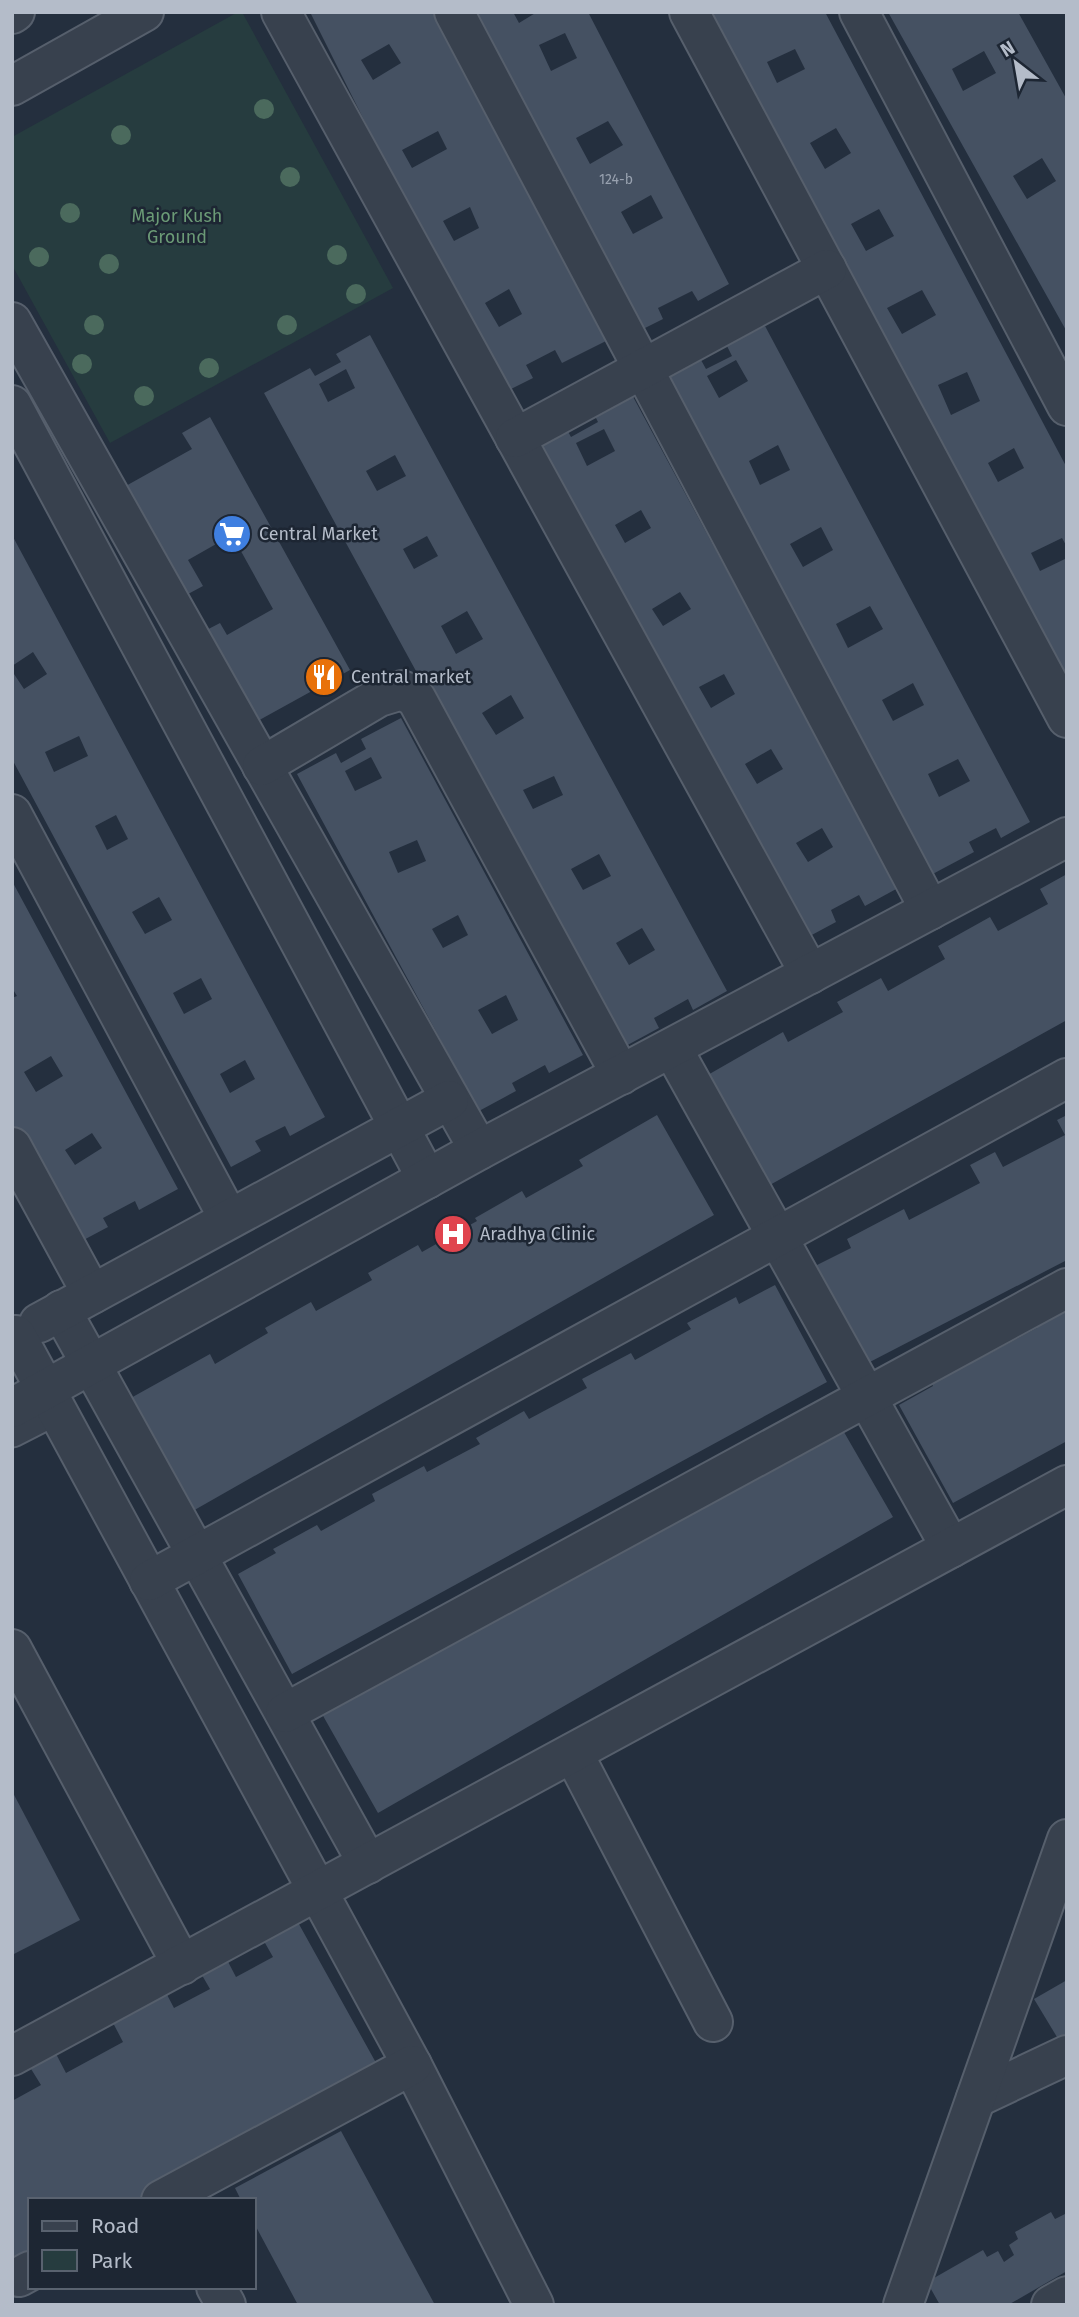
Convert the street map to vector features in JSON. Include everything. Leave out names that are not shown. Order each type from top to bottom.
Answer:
[{"type":"street","points":[[12,86],[144,12]]},
{"type":"street","points":[[281,12],[810,974]]},
{"type":"street","points":[[454,12],[930,910]]},
{"type":"street","points":[[689,12],[1067,718]]},
{"type":"street","points":[[859,12],[1067,405]]},
{"type":"street","points":[[515,438],[827,269]]},
{"type":"street","points":[[12,321],[479,1150]]},
{"type":"street","points":[[12,405],[427,1179]]},
{"type":"street","points":[[262,766],[379,697],[402,690],[416,698],[621,1075]]},
{"type":"street","points":[[12,814],[229,1219]]},
{"type":"street","points":[[12,1430],[91,1364],[479,1150],[1067,837]]},
{"type":"street","points":[[672,1048],[951,1548]]},
{"type":"street","points":[[149,1581],[1067,1078]]},
{"type":"street","points":[[450,1100],[14,1336],[412,2065],[534,2305]]},
{"type":"street","points":[[12,1147],[77,1302],[91,1364],[368,1864]]},
{"type":"street","points":[[285,1713],[1067,1288]]},
{"type":"street","points":[[12,1408],[50,1399]]},
{"type":"street","points":[[12,2056],[1067,1485]]},
{"type":"street","points":[[12,1649],[182,1965]]},
{"type":"street","points":[[573,1753],[713,2022]]},
{"type":"street","points":[[903,2305],[976,2098],[1050,1926],[1067,1839]]},
{"type":"street","points":[[976,2098],[1067,2055]]},
{"type":"street","points":[[168,2198],[412,2065]]},
{"type":"street","points":[[217,2289],[226,2305]]},
{"type":"street","points":[[1051,2305],[1067,2296]]},
{"type":"green space","name":"Major Kush Ground","points":[[242,12],[393,288],[110,443],[12,265],[12,137]]},
{"type":"building","points":[[310,12],[442,12],[606,341],[562,363],[555,350],[526,365],[533,378],[501,394]],"holes":[[[389,44],[401,63],[373,80],[361,60]],[[438,131],[447,149],[412,168],[402,150]],[[470,207],[479,228],[454,241],[443,221]],[[509,289],[522,314],[499,327],[485,303]]]},
{"type":"building","points":[[471,12],[513,12],[519,23],[537,12],[588,12],[729,284],[698,301],[692,291],[658,308],[663,319],[637,332]],"holes":[[[565,33],[577,58],[551,71],[539,45]],[[608,121],[623,145],[590,164],[576,138]],[[651,195],[663,218],[633,234],[621,212]]]},
{"type":"building","points":[[701,12],[825,12],[1067,468],[1067,547],[1062,538],[1031,553],[1040,571],[1067,558],[1067,695]],"holes":[[[795,49],[805,69],[777,83],[767,62]],[[836,128],[851,153],[825,169],[810,143]],[[879,209],[894,236],[866,251],[851,224]],[[922,290],[936,315],[902,334],[887,308]],[[967,372],[980,401],[951,415],[938,385]],[[1014,448],[1024,468],[998,482],[988,463]]]},
{"type":"building","points":[[888,12],[1018,12],[1067,100],[1067,332]],"holes":[[[984,51],[996,73],[963,91],[952,69]],[[1042,158],[1056,181],[1027,199],[1013,176]]]},
{"type":"building","points":[[765,326],[1030,822],[1001,838],[996,828],[969,842],[974,852],[929,876],[664,380],[701,360],[706,369],[732,356],[727,346]],"holes":[[[736,360],[748,381],[719,398],[707,376]],[[778,445],[790,470],[760,485],[749,461]],[[821,527],[833,550],[803,567],[790,544]],[[870,606],[883,629],[848,648],[836,624]],[[913,683],[924,705],[893,721],[882,700]],[[958,759],[970,781],[939,797],[928,774]]]},
{"type":"building","points":[[370,335],[727,991],[693,1010],[688,999],[654,1018],[659,1028],[622,1048],[264,393],[310,368],[315,376],[341,362],[336,354]],"holes":[[[346,369],[355,388],[328,402],[319,384]],[[395,455],[406,476],[377,491],[366,471]],[[427,536],[438,556],[414,569],[403,549]],[[467,611],[483,639],[456,654],[441,626]],[[511,695],[524,718],[496,735],[482,713]],[[554,776],[563,795],[533,809],[523,790]],[[599,854],[611,876],[583,890],[571,869]],[[642,928],[655,950],[629,965],[616,943]]]},
{"type":"building","points":[[631,393],[898,888],[865,906],[859,895],[831,910],[836,922],[795,944],[528,449],[566,428],[571,437],[598,422],[594,414]],"holes":[[[604,429],[615,451],[587,466],[576,443]],[[641,510],[651,528],[625,543],[615,525]],[[680,592],[691,609],[663,626],[652,609]],[[724,674],[735,694],[711,708],[699,687]],[[771,749],[783,769],[757,784],[745,764]],[[822,828],[833,847],[808,862],[796,843]]]},
{"type":"building","points":[[210,417],[350,670],[245,728],[195,636],[220,623],[227,635],[273,609],[232,535],[188,560],[203,586],[175,601],[115,492],[192,449],[182,433]]},
{"type":"building","points":[[12,535],[325,1117],[290,1136],[285,1126],[255,1141],[261,1151],[231,1167],[12,759],[12,671],[24,689],[47,674],[33,652],[12,666]],"holes":[[[79,736],[88,756],[54,772],[45,752]],[[116,815],[128,839],[107,850],[95,826]],[[159,897],[172,920],[145,934],[132,912]],[[201,978],[212,999],[184,1014],[173,993]],[[245,1060],[255,1079],[230,1093],[220,1074]]]},
{"type":"building","points":[[401,718],[583,1055],[549,1073],[545,1065],[512,1083],[516,1091],[479,1111],[297,774],[336,753],[341,763],[366,749],[361,739]],"holes":[[[371,757],[382,778],[355,791],[345,771]],[[417,840],[426,861],[398,873],[389,852]],[[458,915],[468,935],[443,948],[432,929]],[[506,995],[518,1020],[492,1034],[478,1010]]]},
{"type":"building","points":[[1067,874],[1067,1020],[768,1186],[706,1076],[783,1032],[788,1042],[843,1012],[837,1002],[881,978],[888,991],[945,959],[938,946],[990,917],[998,931],[1048,904],[1040,889]]},
{"type":"building","points":[[12,881],[178,1189],[139,1210],[135,1201],[103,1218],[108,1227],[76,1244],[12,1124],[12,998],[17,996],[12,988]],"holes":[[[51,1056],[63,1076],[36,1092],[24,1072]],[[92,1133],[102,1148],[75,1165],[65,1150]]]},
{"type":"building","points":[[657,1115],[714,1215],[184,1516],[120,1404],[210,1354],[215,1364],[268,1333],[265,1328],[311,1302],[316,1311],[372,1280],[368,1273],[418,1245],[422,1252],[477,1221],[475,1218],[522,1191],[526,1198],[583,1166],[579,1160]]},
{"type":"building","points":[[1067,1115],[1067,1260],[866,1364],[815,1266],[851,1248],[847,1239],[904,1209],[909,1220],[980,1183],[970,1165],[995,1152],[1003,1167],[1065,1135],[1057,1120]]},
{"type":"building","points":[[775,1285],[827,1382],[292,1674],[238,1574],[276,1553],[273,1549],[317,1525],[321,1531],[375,1501],[372,1494],[424,1466],[427,1472],[480,1444],[476,1438],[524,1411],[529,1419],[587,1388],[582,1379],[631,1353],[635,1360],[691,1329],[687,1323],[736,1297],[739,1304]]},
{"type":"building","points":[[1067,1302],[1067,1441],[953,1503],[899,1405],[933,1386],[930,1379],[976,1353],[979,1359],[1037,1328],[1032,1321]]},
{"type":"building","points":[[837,1420],[893,1517],[378,1813],[322,1714],[715,1490],[720,1499],[775,1467]]},
{"type":"building","points":[[12,1791],[80,1920],[12,1955]]},
{"type":"building","points":[[295,1917],[380,2070],[148,2198],[28,2198],[28,2264],[12,2272],[12,2101],[41,2085],[28,2064],[54,2050],[66,2073],[123,2042],[111,2019],[164,1989],[174,2008],[210,1989],[199,1970],[225,1956],[236,1977],[273,1957],[261,1936]]},
{"type":"building","points":[[1067,1980],[1067,2038],[1060,2042],[1034,1999]]},
{"type":"building","points":[[341,2131],[435,2305],[298,2305],[256,2227],[256,2198],[240,2198],[235,2188]]},
{"type":"building","points":[[1051,2212],[1055,2219],[1065,2214],[1067,2217],[1067,2271],[1008,2305],[940,2305],[927,2282],[983,2250],[987,2257],[998,2251],[1004,2262],[1014,2255],[1009,2245],[1018,2239],[1015,2232]]},
{"type":"place","name":"Central Market","points":[[232,534]]},
{"type":"place","name":"Central market","points":[[324,677]]},
{"type":"place","name":"Aradhya Clinic","points":[[453,1234]]}]
